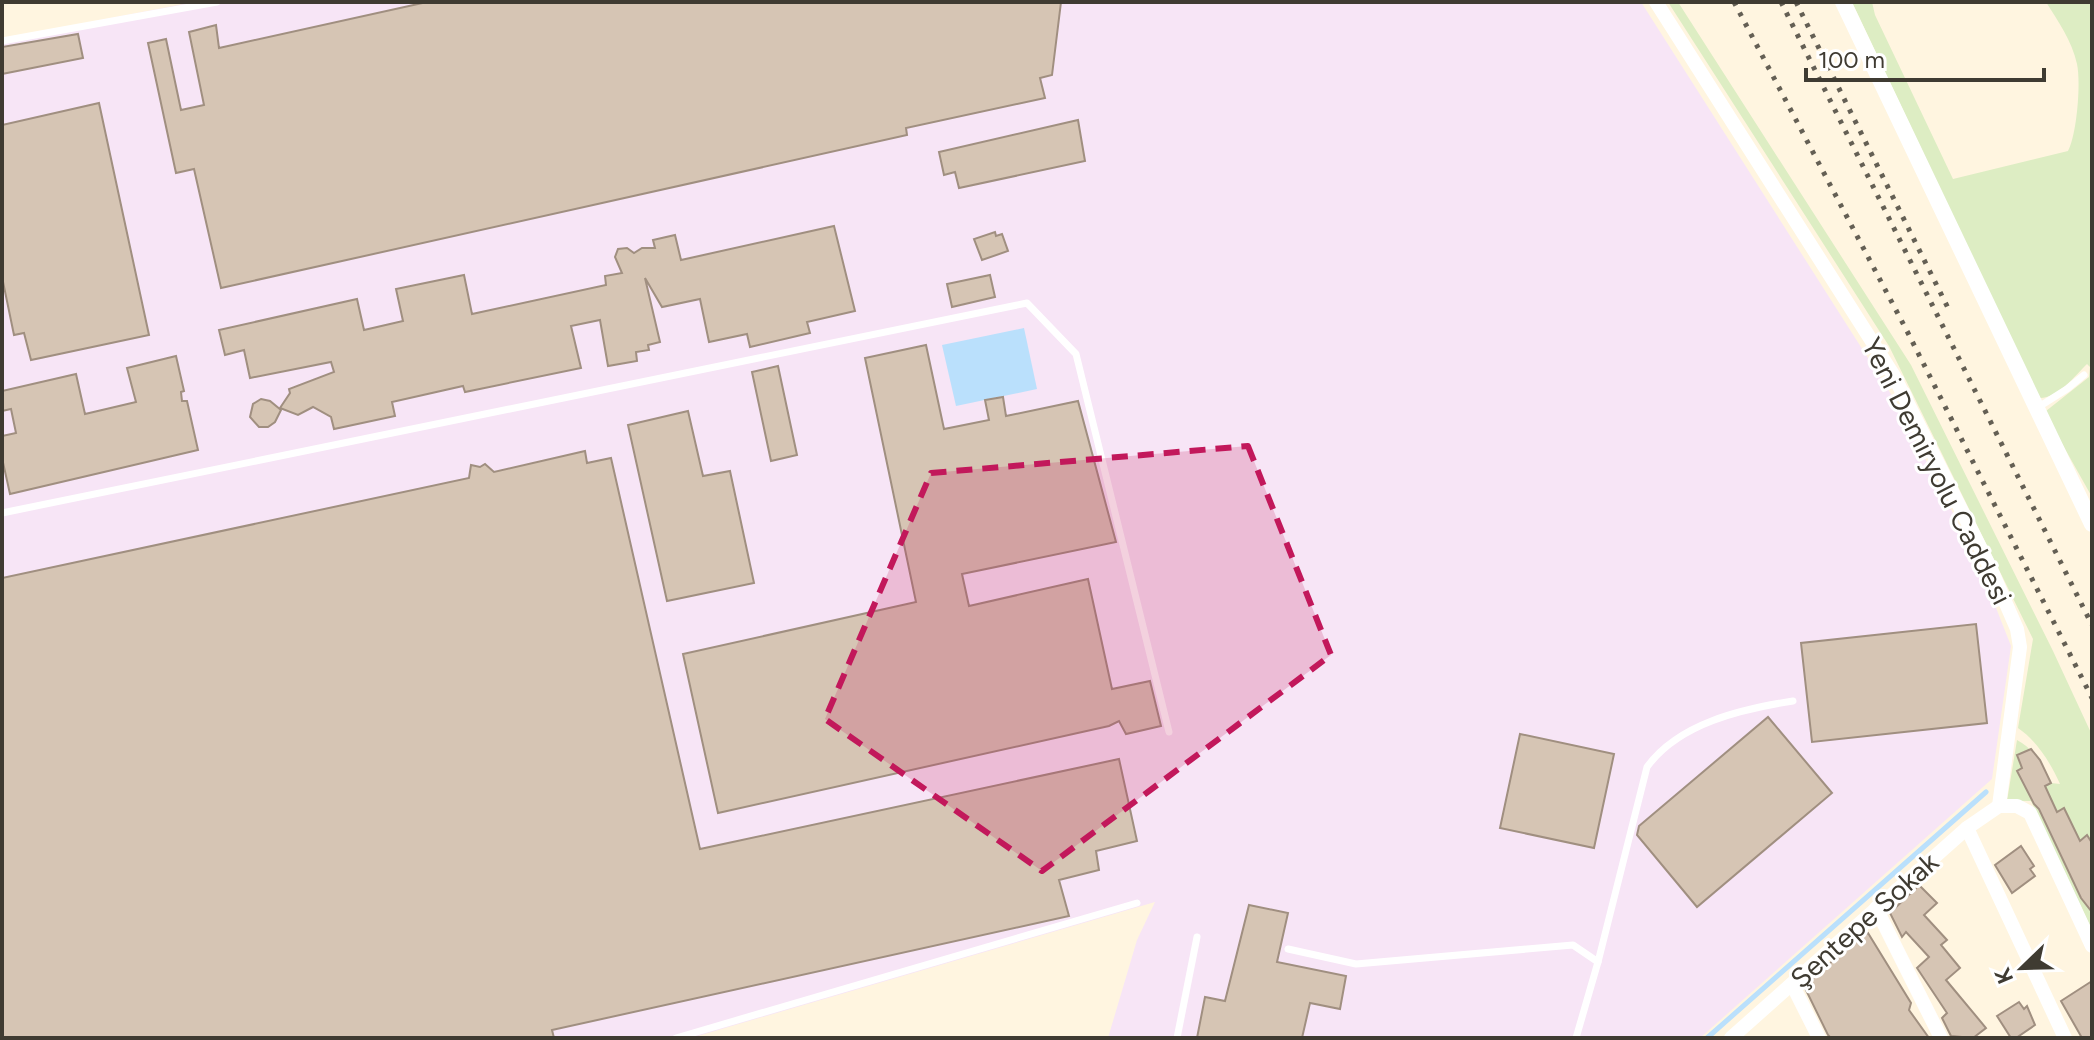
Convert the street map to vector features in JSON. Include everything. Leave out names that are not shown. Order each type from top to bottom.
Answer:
[{"type":"street","name":"Yeni Demiryolu Caddesi","points":[[1656,2],[1894,376],[2017,629],[2020,647],[1999,806]]},
{"type":"street","points":[[1843,2],[2092,524]]},
{"type":"street","name":"Şentepe Sokak","points":[[1731,1038],[1967,828],[1999,806]]},
{"type":"street","points":[[1999,806],[2017,806],[2030,813],[2092,946]]},
{"type":"street","points":[[1967,828],[2065,1038]]},
{"type":"street","points":[[1876,908],[1941,1038]]},
{"type":"street","points":[[1792,984],[1819,1038]]},
{"type":"lane","points":[[2,41],[217,2]]},
{"type":"lane","points":[[2,513],[1027,303],[1076,354],[1169,732]]},
{"type":"lane","points":[[2035,409],[2084,375]]},
{"type":"lane","points":[[1576,1038],[1598,962],[1643,777],[1655,756],[1682,735],[1739,712],[1793,701]]},
{"type":"lane","points":[[676,1038],[1137,903]]},
{"type":"lane","points":[[1177,1038],[1197,937]]},
{"type":"lane","points":[[1288,949],[1356,964],[1573,945],[1598,962]]},
{"type":"highlighted area","points":[[1248,446],[1331,655],[1042,871],[825,719],[931,473]]},
{"type":"shaded area","points":[[194,2],[1641,2],[1896,402],[1978,562],[2011,646],[1992,779],[1700,1038],[1108,1038],[1137,940],[1155,902],[691,1038],[2,1038],[2,39]]},
{"type":"green space","points":[[1668,2],[1678,2],[1911,365],[2092,735],[2092,930],[2031,801],[2007,801],[2017,740],[2038,758],[2051,783],[2060,784],[2042,753],[2018,728],[2033,639],[1889,346]]},
{"type":"green space","points":[[1852,2],[1872,2],[1875,15],[1953,179],[2068,151],[2077,108],[2077,64],[2068,39],[2046,2],[2092,2],[2092,497],[2046,411],[2089,377],[2090,367],[2087,364],[2059,391],[2039,398]]},
{"type":"water","points":[[1024,328],[1037,389],[956,406],[942,345]]},
{"type":"building","points":[[427,2],[1061,2],[1052,75],[1040,78],[1045,98],[906,128],[907,135],[221,288],[194,169],[176,173],[148,43],[166,39],[181,110],[204,105],[189,32],[216,25],[219,48]]},
{"type":"building","points":[[78,34],[83,58],[2,74],[2,47]]},
{"type":"building","points":[[99,103],[149,335],[31,360],[24,333],[14,335],[2,277],[2,125]]},
{"type":"building","points":[[1078,120],[1085,161],[959,188],[955,172],[944,175],[939,152]]},
{"type":"building","points":[[834,226],[855,311],[807,322],[810,333],[750,347],[747,334],[709,342],[700,299],[662,307],[645,278],[660,342],[648,345],[649,350],[636,352],[637,361],[608,366],[600,320],[571,326],[581,368],[465,392],[463,386],[392,402],[395,416],[334,429],[331,417],[313,407],[298,415],[280,408],[290,393],[289,389],[334,372],[331,362],[250,378],[244,350],[225,355],[219,330],[357,299],[364,330],[403,321],[396,289],[464,275],[472,314],[606,285],[605,276],[622,273],[615,257],[618,249],[627,248],[634,253],[642,248],[655,248],[653,240],[675,235],[681,260]]},
{"type":"building","points":[[995,232],[996,236],[1002,234],[1008,251],[982,260],[974,239]]},
{"type":"building","points":[[990,275],[995,297],[952,307],[947,284]]},
{"type":"building","points":[[926,345],[944,429],[989,420],[985,400],[1003,397],[1006,416],[1078,401],[1116,542],[962,574],[969,606],[1088,579],[1112,689],[1150,681],[1161,726],[1126,734],[1119,721],[1109,726],[718,813],[683,654],[916,602],[865,358]]},
{"type":"building","points":[[176,356],[184,391],[181,392],[182,401],[187,401],[198,450],[10,494],[2,458],[2,436],[16,433],[11,409],[2,411],[2,391],[76,374],[85,414],[136,402],[127,368]]},
{"type":"building","points":[[778,366],[797,455],[771,461],[752,372]]},
{"type":"building","points":[[261,399],[270,401],[281,410],[275,422],[268,427],[259,427],[250,417],[253,404]]},
{"type":"building","points":[[688,411],[703,476],[730,471],[754,583],[667,601],[628,425]]},
{"type":"building","points":[[585,451],[587,463],[611,458],[700,849],[1119,759],[1137,841],[1096,851],[1099,870],[1059,880],[1069,916],[552,1030],[554,1038],[2,1038],[2,578],[469,478],[471,465],[480,467],[485,464],[494,472]]},
{"type":"building","points":[[1976,624],[1987,723],[1812,742],[1801,643]]},
{"type":"building","points":[[1768,717],[1832,793],[1697,907],[1637,835],[1639,826]]},
{"type":"building","points":[[1520,734],[1614,754],[1594,848],[1500,828]]},
{"type":"building","points":[[2031,749],[2051,783],[2045,786],[2057,812],[2064,808],[2080,841],[2087,835],[2092,843],[2092,912],[2081,898],[2039,809],[2017,771],[2022,768],[2017,755]]},
{"type":"building","points":[[2021,846],[2034,866],[2030,869],[2035,876],[2012,893],[1995,865]]},
{"type":"building","points":[[1919,885],[1937,903],[1924,915],[1947,940],[1941,945],[1960,968],[1946,980],[1986,1028],[1973,1038],[1951,1036],[1942,1018],[1947,1013],[1917,968],[1929,957],[1906,932],[1902,937],[1890,913]]},
{"type":"building","points":[[1249,905],[1288,913],[1277,962],[1346,976],[1340,1009],[1310,1003],[1302,1038],[1197,1038],[1205,997],[1225,1001]]},
{"type":"building","points":[[1868,933],[1911,1003],[1909,1010],[1929,1038],[1831,1038],[1828,1035],[1804,986]]},
{"type":"building","points":[[2092,981],[2092,1038],[2082,1038],[2061,1001]]},
{"type":"building","points":[[2019,1002],[2024,1009],[2027,1006],[2035,1025],[2011,1038],[1997,1016]]},
{"type":"waterway","points":[[1707,1038],[1986,792]]},
{"type":"railway","points":[[1734,2],[1908,333],[2092,698]]},
{"type":"railway","points":[[1781,2],[2092,625]]},
{"type":"railway","points":[[1796,2],[1948,308]]}]
